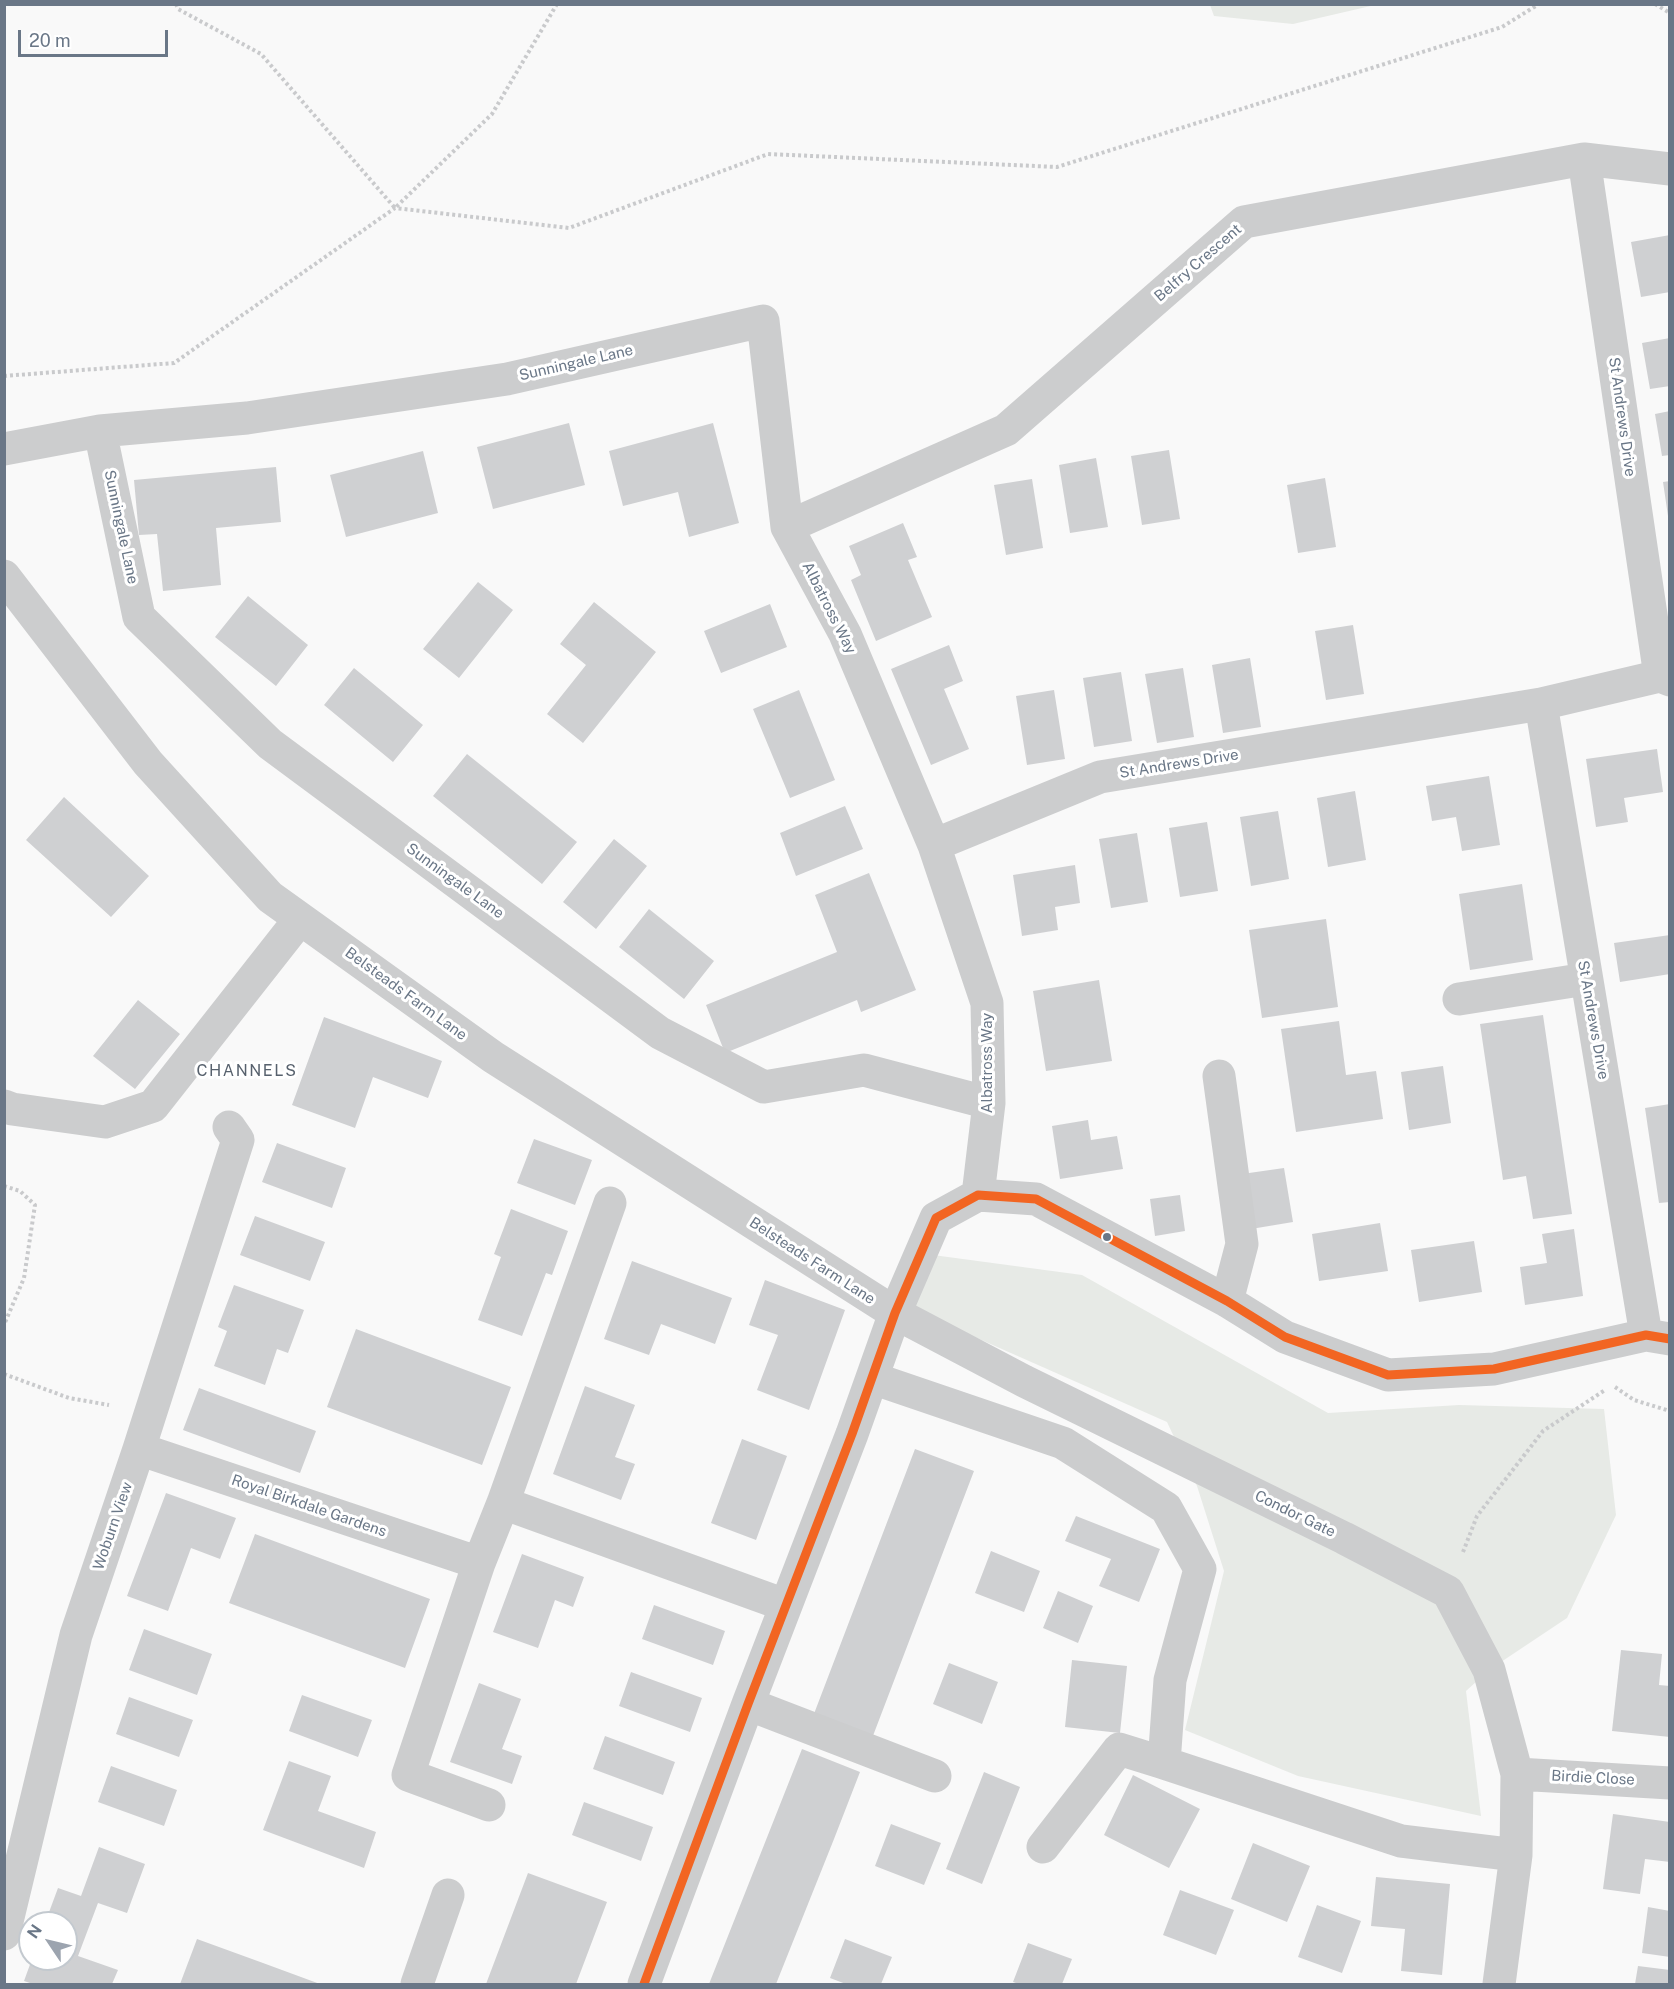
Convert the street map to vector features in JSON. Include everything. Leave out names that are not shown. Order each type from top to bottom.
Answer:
[{"type":"street","name":"Belfry Crescent","points":[[787,527],[1006,430],[1244,222],[1584,159],[1670,169]]},
{"type":"street","name":"St Andrews Drive","points":[[934,845],[1100,777],[1541,704],[1665,678],[1584,159]]},
{"type":"street","name":"Albatross Way","points":[[764,321],[787,527],[845,634],[934,845],[987,1003],[989,1103],[978,1195]]},
{"type":"street","name":"Sunningale Lane","points":[[4,449],[100,431],[247,418],[507,379],[764,321]]},
{"type":"street","name":"Sunningale Lane","points":[[100,431],[139,617],[270,744],[660,1033],[764,1087],[864,1070],[989,1103]]},
{"type":"street","name":"Belsteads Farm Lane","points":[[4,576],[148,764],[270,897],[493,1057],[895,1313]]},
{"type":"street","name":"St Andrews Drive","points":[[1541,704],[1586,979],[1658,1337]]},
{"type":"street","points":[[4,1106],[105,1122],[153,1106],[300,919]]},
{"type":"street","points":[[1459,999],[1586,979]]},
{"type":"street","points":[[1219,1076],[1242,1244],[1227,1301]]},
{"type":"street","name":"Woburn View","points":[[4,1934],[76,1635],[152,1411],[238,1140],[229,1127]]},
{"type":"street","points":[[644,1984],[747,1704],[852,1434],[895,1313],[936,1218],[978,1195],[1036,1199],[1227,1301],[1285,1336],[1388,1375],[1494,1369],[1658,1337]]},
{"type":"street","points":[[489,1805],[408,1774],[479,1563],[503,1503],[610,1203]]},
{"type":"street","name":"Condor Gate","points":[[895,1313],[1024,1381],[1344,1538],[1448,1592]]},
{"type":"street","points":[[872,1378],[1063,1443],[1166,1508],[1200,1569],[1170,1680],[1164,1763]]},
{"type":"street","name":"Royal Birkdale Gardens","points":[[139,1449],[479,1563]]},
{"type":"street","points":[[503,1503],[785,1605]]},
{"type":"street","points":[[1448,1592],[1489,1670],[1517,1774],[1516,1855],[1499,1984]]},
{"type":"street","points":[[747,1704],[935,1776]]},
{"type":"street","points":[[1043,1847],[1119,1749],[1401,1841],[1516,1855]]},
{"type":"street","name":"Birdie Close","points":[[1517,1774],[1670,1783]]},
{"type":"street","points":[[417,1984],[448,1895]]},
{"type":"path","points":[[176,4],[178,9],[261,54],[395,208],[569,228],[768,154],[1057,167],[1502,27],[1539,4]]},
{"type":"path","points":[[4,376],[174,363],[395,208],[492,114],[556,4]]},
{"type":"path","points":[[1656,4],[1670,14]]},
{"type":"path","points":[[4,1186],[20,1191],[35,1205],[24,1278],[4,1325]]},
{"type":"path","points":[[4,1374],[69,1398],[152,1411]]},
{"type":"path","points":[[1448,1592],[1477,1516],[1544,1431],[1612,1385],[1624,1384]]},
{"type":"path","points":[[1612,1385],[1634,1400],[1670,1412]]},
{"type":"shaded area","points":[[1210,4],[1375,5],[1293,24],[1214,16]]},
{"type":"shaded area","points":[[933,1255],[1082,1275],[1328,1413],[1459,1405],[1604,1409],[1616,1515],[1567,1618],[1489,1670],[1466,1691],[1481,1816],[1298,1776],[1185,1730],[1224,1571],[1197,1486],[1167,1422],[909,1308]]},
{"type":"building","points":[[1670,235],[1670,292],[1641,297],[1631,242]]},
{"type":"building","points":[[1670,338],[1670,386],[1650,389],[1642,343]]},
{"type":"building","points":[[1670,411],[1670,455],[1662,456],[1655,414]]},
{"type":"building","points":[[569,423],[585,485],[493,509],[477,447]]},
{"type":"building","points":[[713,423],[739,523],[689,537],[678,492],[623,506],[609,451]]},
{"type":"building","points":[[1169,450],[1180,519],[1142,525],[1131,456]]},
{"type":"building","points":[[423,451],[438,513],[346,537],[330,475]]},
{"type":"building","points":[[1096,458],[1108,527],[1070,533],[1059,465]]},
{"type":"building","points":[[276,467],[281,522],[216,528],[221,585],[163,591],[157,534],[139,535],[134,480]]},
{"type":"building","points":[[1325,478],[1336,547],[1298,553],[1287,485]]},
{"type":"building","points":[[1032,479],[1043,548],[1006,555],[994,485]]},
{"type":"building","points":[[1670,481],[1670,516],[1668,516],[1663,482]]},
{"type":"building","points":[[903,523],[917,557],[908,560],[932,617],[876,641],[851,580],[861,575],[849,546]]},
{"type":"building","points":[[478,582],[513,610],[459,678],[423,649]]},
{"type":"building","points":[[248,596],[308,645],[276,686],[215,637]]},
{"type":"building","points":[[594,602],[656,652],[583,743],[547,714],[586,665],[560,644]]},
{"type":"building","points":[[770,604],[787,647],[721,673],[704,631]]},
{"type":"building","points":[[1353,625],[1364,694],[1326,700],[1315,631]]},
{"type":"building","points":[[949,645],[963,681],[944,689],[969,749],[931,765],[891,669]]},
{"type":"building","points":[[1250,658],[1261,727],[1223,733],[1212,665]]},
{"type":"building","points":[[354,668],[423,725],[393,762],[324,705]]},
{"type":"building","points":[[1183,668],[1194,737],[1157,743],[1145,674]]},
{"type":"building","points":[[1121,672],[1132,741],[1094,747],[1083,678]]},
{"type":"building","points":[[799,690],[835,780],[790,798],[753,709]]},
{"type":"building","points":[[1054,690],[1065,759],[1027,765],[1016,696]]},
{"type":"building","points":[[1657,749],[1663,792],[1624,798],[1628,822],[1596,827],[1586,759]]},
{"type":"building","points":[[467,754],[577,842],[542,884],[433,796]]},
{"type":"building","points":[[1489,776],[1500,845],[1462,851],[1456,817],[1432,821],[1426,786]]},
{"type":"building","points":[[1355,791],[1366,860],[1328,867],[1317,798]]},
{"type":"building","points":[[64,797],[149,876],[111,917],[26,840]]},
{"type":"building","points":[[845,806],[863,849],[796,876],[780,833]]},
{"type":"building","points":[[1278,811],[1289,879],[1251,886],[1240,817]]},
{"type":"building","points":[[1207,822],[1218,891],[1180,897],[1169,828]]},
{"type":"building","points":[[1137,833],[1148,902],[1111,908],[1099,839]]},
{"type":"building","points":[[614,839],[647,866],[596,929],[563,902]]},
{"type":"building","points":[[1075,865],[1080,903],[1055,907],[1058,930],[1022,936],[1013,875]]},
{"type":"building","points":[[869,873],[916,990],[861,1012],[857,1000],[725,1053],[706,1005],[837,952],[815,895]]},
{"type":"building","points":[[1522,884],[1533,960],[1470,970],[1459,894]]},
{"type":"building","points":[[649,909],[714,961],[684,999],[619,947]]},
{"type":"building","points":[[1326,919],[1338,1007],[1262,1018],[1249,930]]},
{"type":"building","points":[[1670,935],[1670,974],[1620,982],[1614,943]]},
{"type":"building","points":[[1099,980],[1112,1061],[1046,1071],[1033,991]]},
{"type":"building","points":[[138,1000],[180,1034],[135,1089],[93,1056]]},
{"type":"building","points":[[1543,1015],[1572,1214],[1533,1219],[1526,1176],[1503,1180],[1480,1024]]},
{"type":"building","points":[[324,1017],[442,1061],[428,1098],[373,1077],[355,1128],[292,1105]]},
{"type":"building","points":[[1339,1021],[1346,1075],[1376,1071],[1383,1119],[1296,1132],[1281,1029]]},
{"type":"building","points":[[1443,1066],[1451,1123],[1409,1130],[1401,1072]]},
{"type":"building","points":[[1670,1104],[1670,1202],[1659,1203],[1645,1108]]},
{"type":"building","points":[[1088,1120],[1091,1140],[1117,1136],[1123,1169],[1060,1179],[1052,1126]]},
{"type":"building","points":[[534,1139],[592,1160],[575,1205],[517,1183]]},
{"type":"building","points":[[277,1143],[346,1168],[332,1208],[262,1182]]},
{"type":"building","points":[[1284,1168],[1293,1222],[1251,1229],[1242,1174]]},
{"type":"building","points":[[1180,1195],[1185,1231],[1155,1236],[1150,1199]]},
{"type":"building","points":[[511,1209],[568,1231],[552,1275],[546,1273],[522,1336],[478,1320],[501,1257],[494,1254]]},
{"type":"building","points":[[255,1216],[325,1242],[310,1281],[240,1255]]},
{"type":"building","points":[[1380,1223],[1388,1271],[1319,1281],[1312,1234]]},
{"type":"building","points":[[1574,1229],[1583,1296],[1525,1305],[1520,1267],[1547,1263],[1542,1234]]},
{"type":"building","points":[[1474,1241],[1482,1292],[1419,1302],[1411,1250]]},
{"type":"building","points":[[632,1261],[732,1298],[715,1344],[661,1324],[649,1355],[604,1339]]},
{"type":"building","points":[[765,1280],[845,1310],[809,1410],[757,1390],[778,1335],[749,1325]]},
{"type":"building","points":[[234,1285],[304,1310],[288,1353],[277,1349],[265,1385],[214,1366],[227,1331],[218,1327]]},
{"type":"building","points":[[356,1329],[511,1387],[482,1465],[327,1407]]},
{"type":"building","points":[[585,1386],[635,1405],[615,1457],[635,1464],[621,1500],[553,1474]]},
{"type":"building","points":[[199,1388],[316,1431],[300,1473],[183,1430]]},
{"type":"building","points":[[742,1439],[787,1456],[756,1540],[711,1523]]},
{"type":"building","points":[[915,1449],[974,1471],[871,1741],[812,1719]]},
{"type":"building","points":[[166,1493],[236,1518],[220,1559],[191,1548],[168,1611],[127,1596]]},
{"type":"building","points":[[1076,1516],[1160,1549],[1139,1602],[1099,1586],[1111,1559],[1065,1541]]},
{"type":"building","points":[[255,1534],[430,1599],[405,1668],[229,1603]]},
{"type":"building","points":[[991,1551],[1040,1571],[1024,1612],[975,1593]]},
{"type":"building","points":[[522,1554],[584,1577],[573,1607],[555,1600],[538,1648],[493,1632]]},
{"type":"building","points":[[1058,1591],[1093,1606],[1078,1643],[1043,1628]]},
{"type":"building","points":[[654,1605],[725,1631],[713,1665],[642,1639]]},
{"type":"building","points":[[144,1629],[212,1654],[197,1695],[129,1670]]},
{"type":"building","points":[[1621,1650],[1662,1654],[1659,1685],[1670,1686],[1670,1737],[1612,1731]]},
{"type":"building","points":[[1072,1660],[1127,1666],[1120,1733],[1065,1727]]},
{"type":"building","points":[[949,1663],[998,1682],[982,1724],[933,1704]]},
{"type":"building","points":[[631,1672],[702,1698],[690,1732],[619,1706]]},
{"type":"building","points":[[479,1683],[521,1699],[502,1749],[522,1756],[512,1784],[450,1762]]},
{"type":"building","points":[[302,1695],[372,1720],[358,1757],[289,1731]]},
{"type":"building","points":[[129,1697],[193,1720],[179,1757],[116,1734]]},
{"type":"building","points":[[605,1736],[675,1762],[663,1795],[593,1769]]},
{"type":"building","points":[[802,1749],[860,1772],[834,1839],[776,1984],[709,1984]]},
{"type":"building","points":[[289,1761],[331,1776],[318,1811],[376,1832],[364,1868],[263,1830]]},
{"type":"building","points":[[111,1766],[177,1790],[164,1826],[98,1802]]},
{"type":"building","points":[[984,1772],[1020,1787],[982,1884],[946,1869]]},
{"type":"building","points":[[1133,1775],[1200,1809],[1169,1868],[1104,1835]]},
{"type":"building","points":[[584,1802],[653,1827],[641,1861],[572,1835]]},
{"type":"building","points":[[1613,1814],[1670,1822],[1670,1862],[1645,1859],[1640,1894],[1603,1889]]},
{"type":"building","points":[[891,1824],[941,1843],[924,1885],[875,1866]]},
{"type":"building","points":[[1253,1843],[1310,1866],[1287,1922],[1231,1899]]},
{"type":"building","points":[[99,1847],[145,1864],[127,1913],[98,1903],[78,1956],[78,1911],[49,1911],[58,1888],[81,1896]]},
{"type":"building","points":[[528,1873],[607,1902],[576,1984],[486,1984]]},
{"type":"building","points":[[1376,1877],[1450,1884],[1442,1975],[1401,1971],[1405,1929],[1371,1926]]},
{"type":"building","points":[[1180,1890],[1234,1910],[1216,1955],[1163,1935]]},
{"type":"building","points":[[1317,1905],[1361,1921],[1342,1973],[1298,1957]]},
{"type":"building","points":[[1648,1907],[1670,1911],[1670,1957],[1642,1953]]},
{"type":"building","points":[[197,1939],[263,1963],[320,1984],[180,1984]]},
{"type":"building","points":[[845,1939],[892,1957],[881,1984],[846,1984],[830,1978]]},
{"type":"building","points":[[1028,1943],[1072,1959],[1062,1984],[1013,1982]]},
{"type":"building","points":[[78,1956],[118,1970],[112,1984],[33,1984],[24,1981],[28,1971],[78,1971]]},
{"type":"building","points":[[1638,1966],[1670,1970],[1670,1984],[1635,1984]]},
{"type":"transit line","points":[[978,1195],[1036,1199],[1227,1301],[1285,1337],[1388,1375],[1494,1369],[1646,1335],[1670,1339]]},
{"type":"transit line","points":[[644,1984],[852,1434],[895,1313],[936,1218],[978,1195]]},
{"type":"district","name":"CHANNELS","points":[[247,1071]]}]
